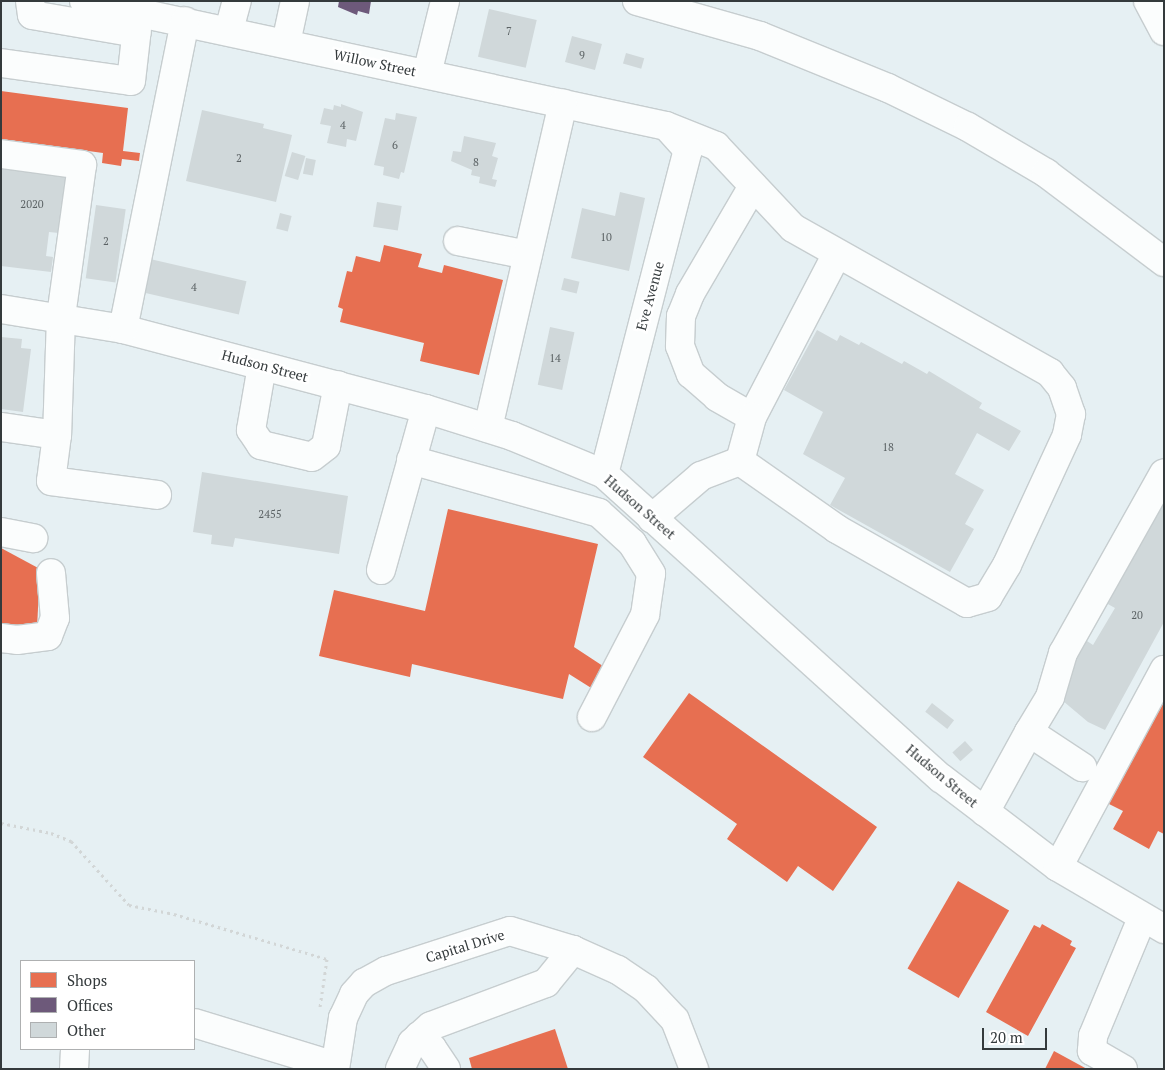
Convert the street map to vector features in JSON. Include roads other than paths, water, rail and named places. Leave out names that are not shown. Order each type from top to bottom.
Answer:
[{"type":"main road","points":[[1,63],[131,81],[137,22],[32,15],[30,1]]},
{"type":"main road","name":"Willow Street","points":[[84,1],[137,22],[176,13],[229,30],[666,126],[716,146],[793,228],[1050,374],[1062,388],[1071,414],[1067,435],[1007,565],[988,597],[967,602],[837,529],[740,461]]},
{"type":"main road","points":[[229,30],[237,1]]},
{"type":"main road","points":[[286,43],[295,1]]},
{"type":"main road","points":[[427,74],[445,1]]},
{"type":"main road","points":[[637,1],[760,36],[888,88],[959,123],[1046,173],[1164,262]]},
{"type":"main road","points":[[1148,1],[1164,32]]},
{"type":"main road","points":[[123,329],[176,13]]},
{"type":"main road","points":[[488,428],[563,104]]},
{"type":"main road","name":"Eve Avenue","points":[[604,474],[688,150],[666,126]]},
{"type":"main road","points":[[1,154],[82,165],[62,317],[57,435],[51,481],[157,495]]},
{"type":"main road","points":[[752,417],[717,397],[690,374],[680,346],[681,316],[690,294],[754,186]]},
{"type":"main road","points":[[458,240],[528,256]]},
{"type":"main road","points":[[652,518],[701,476],[740,461],[752,417],[837,254]]},
{"type":"main road","name":"Hudson Street","points":[[1,309],[62,317],[123,329],[426,409],[488,428],[604,474],[941,778],[1058,866],[1153,923]]},
{"type":"main road","points":[[262,366],[250,430],[261,445],[312,457],[326,446],[338,385]]},
{"type":"main road","points":[[381,570],[426,409]]},
{"type":"main road","points":[[1,427],[57,435]]},
{"type":"main road","points":[[411,460],[599,513],[632,543],[650,574]]},
{"type":"main road","points":[[985,812],[1053,690],[1063,653],[1164,473]]},
{"type":"main road","points":[[1,532],[33,538]]},
{"type":"main road","points":[[592,717],[645,615],[650,574],[676,539]]},
{"type":"main road","points":[[1,638],[17,640],[48,636],[55,618],[51,573]]},
{"type":"main road","points":[[1058,866],[1164,670]]},
{"type":"main road","points":[[1029,732],[1082,767]]},
{"type":"main road","points":[[1124,1069],[1092,1051],[1092,1036],[1153,923]]},
{"type":"main road","name":"Capital Drive","points":[[335,1067],[348,1004],[372,977],[510,931],[573,950],[618,970],[646,989],[675,1020],[694,1069]]},
{"type":"main road","points":[[400,1069],[401,1061],[419,1036],[431,1026],[546,983],[573,950]]},
{"type":"main road","points":[[195,1023],[335,1067]]},
{"type":"main road","points":[[419,1036],[432,1048],[446,1069]]},
{"type":"main road","points":[[74,1069],[75,1050]]}]
